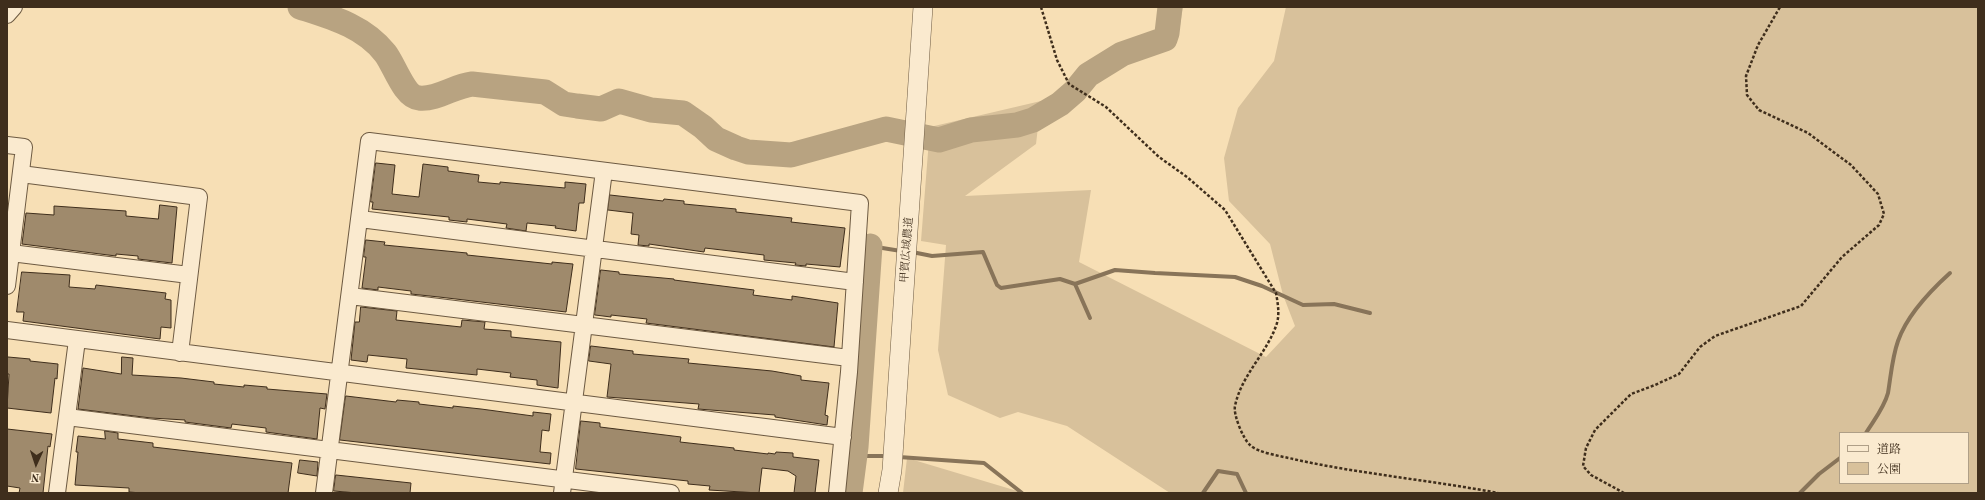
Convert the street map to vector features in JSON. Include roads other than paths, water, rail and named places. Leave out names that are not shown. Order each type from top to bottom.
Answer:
[{"type":"street","points":[[7,15],[14,7]]},
{"type":"street","name":"甲賀広域農道","points":[[888,493],[892,470],[923,7]]},
{"type":"street","points":[[324,493],[369,142],[860,203],[843,437],[837,493]]},
{"type":"street","points":[[7,145],[24,147],[7,286]]},
{"type":"street","points":[[563,486],[604,171]]},
{"type":"street","points":[[21,174],[199,197],[180,353]]},
{"type":"street","points":[[360,219],[855,282]]},
{"type":"street","points":[[11,252],[189,275]]},
{"type":"street","points":[[350,296],[849,358]]},
{"type":"street","points":[[7,330],[843,437]]},
{"type":"street","points":[[57,493],[77,340]]},
{"type":"street","points":[[67,416],[330,449],[563,486],[670,493]]},
{"type":"waterway","points":[[300,7],[335,19],[357,29],[367,36],[385,53],[409,92],[419,98],[432,97],[465,85],[472,84],[545,92],[564,104],[601,109],[619,101],[651,110],[683,113],[703,127],[716,139],[748,152],[791,155],[886,129],[939,140],[971,130],[1017,125],[1033,120],[1060,104],[1075,91],[1088,75],[1122,54],[1165,39],[1170,7]]},
{"type":"waterway","points":[[870,246],[901,251]]},
{"type":"waterway","points":[[850,493],[856,447],[870,246]]},
{"type":"waterway","points":[[912,252],[932,256],[983,252],[997,285],[1001,288],[1060,279],[1075,284],[1115,270],[1235,277],[1262,286],[1303,305],[1334,304],[1370,313]]},
{"type":"waterway","points":[[1867,432],[1884,404],[1888,393],[1894,354],[1902,331],[1920,304],[1950,273]]},
{"type":"waterway","points":[[1075,284],[1090,318]]},
{"type":"waterway","points":[[855,456],[888,456]]},
{"type":"waterway","points":[[899,457],[984,463],[1022,493]]},
{"type":"waterway","points":[[1800,493],[1819,474],[1839,459]]},
{"type":"waterway","points":[[1203,493],[1218,471],[1237,474],[1246,493]]}]
